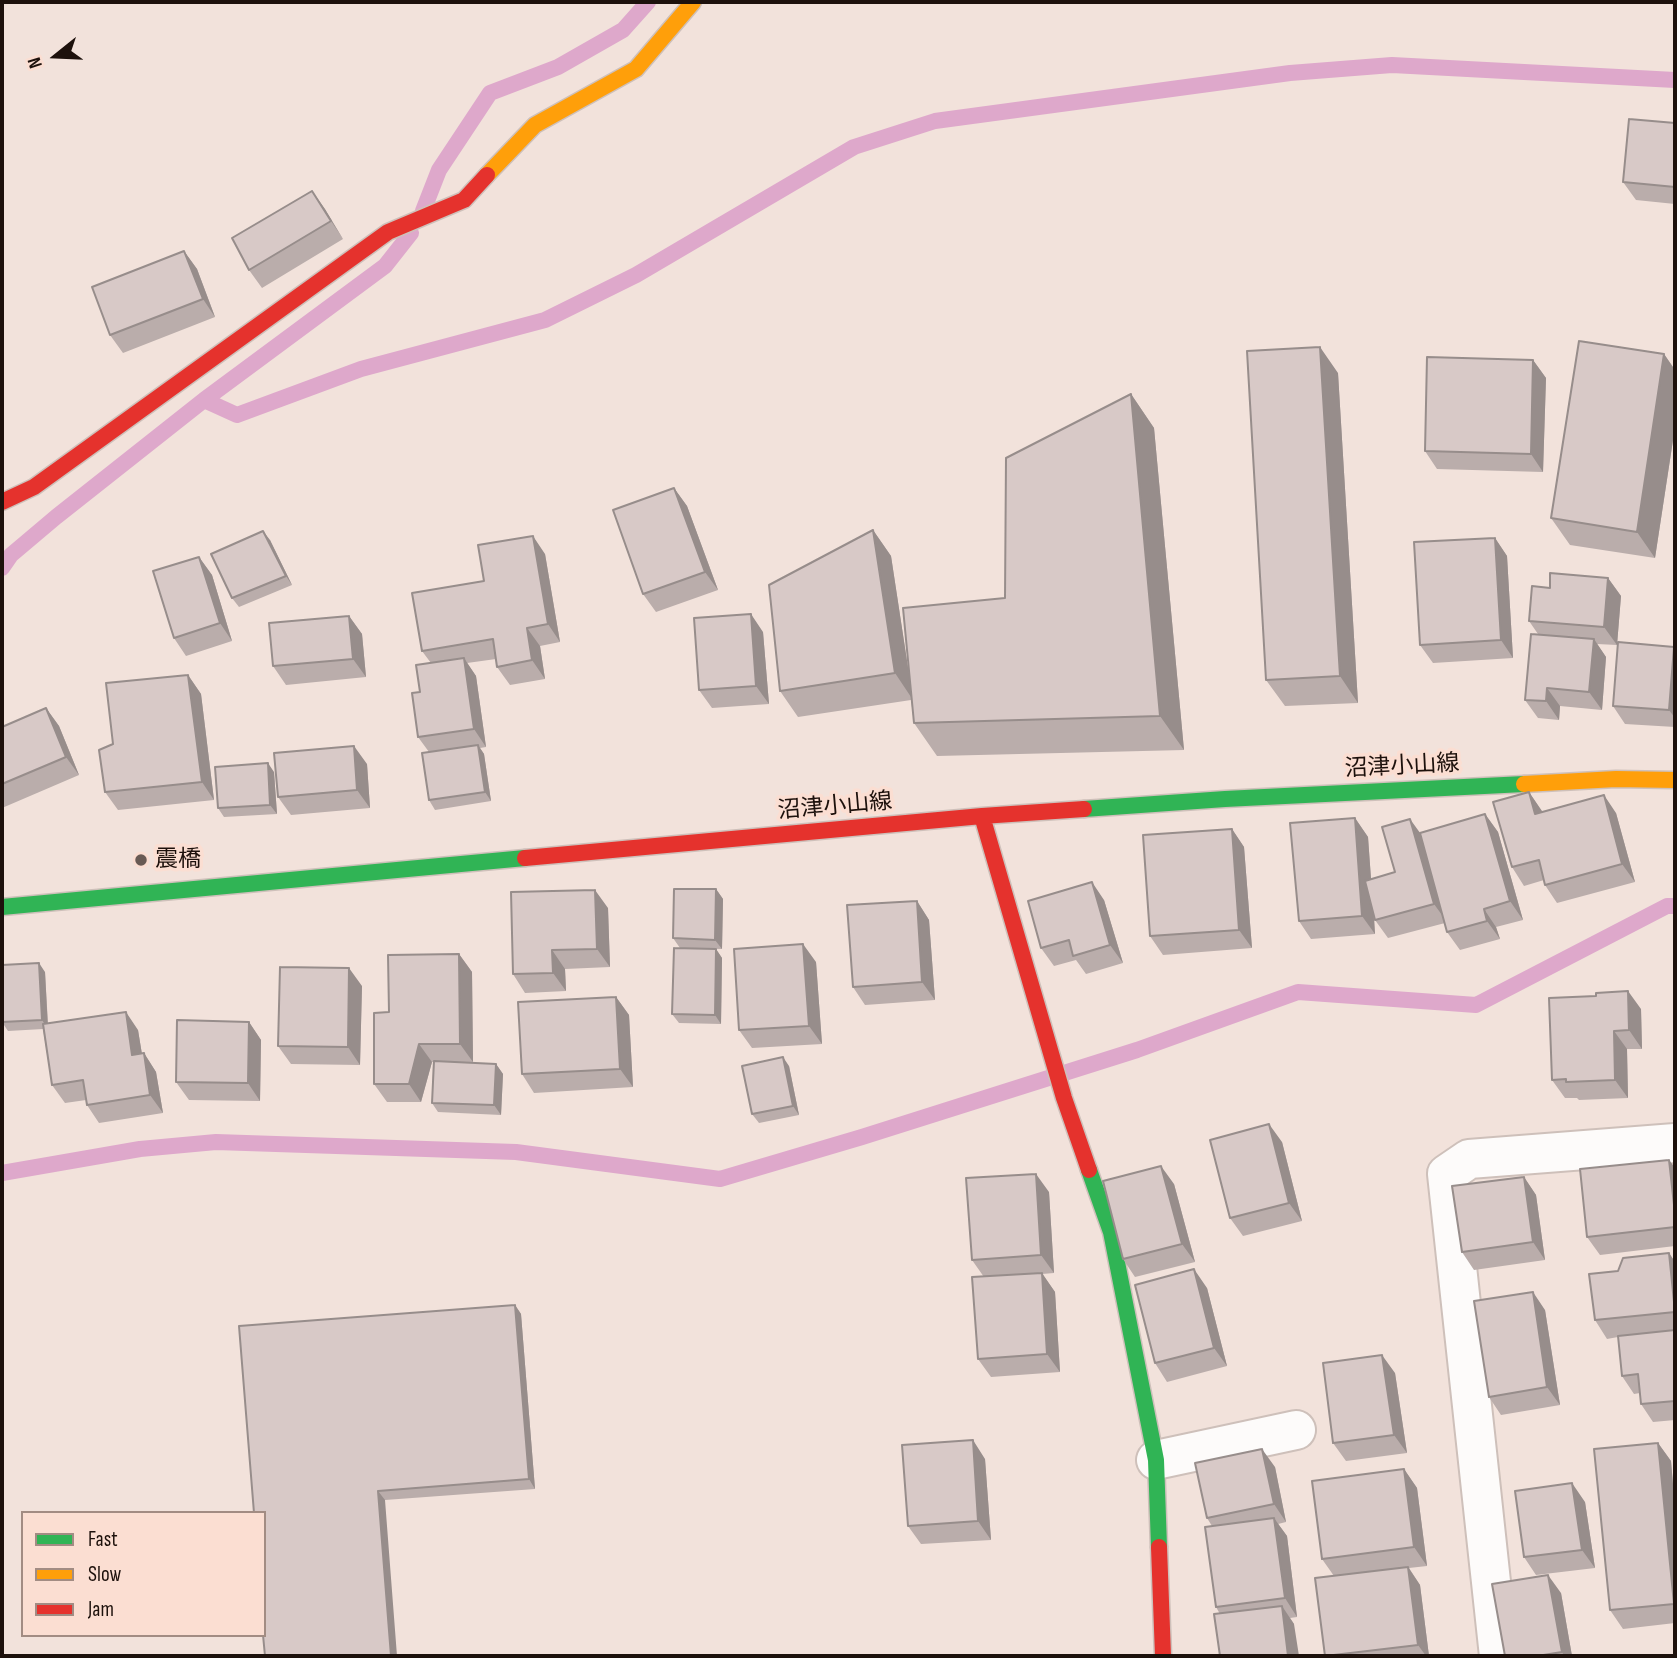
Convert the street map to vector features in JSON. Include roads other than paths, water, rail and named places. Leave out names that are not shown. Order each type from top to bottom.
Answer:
[{"type":"street","points":[[2,502],[34,487],[321,278],[396,228],[464,200],[535,125],[636,69],[693,2]]},
{"type":"street","name":"沼津小山線","points":[[2,907],[982,816],[1379,791],[1616,779],[1675,780]]},
{"type":"street","points":[[982,816],[1065,1098],[1111,1232],[1156,1460],[1163,1656]]},
{"type":"street","points":[[1499,1656],[1447,1174],[1469,1159],[1675,1143]]},
{"type":"street","points":[[1156,1460],[1296,1430]]},
{"type":"waterway","points":[[423,211],[439,170],[490,93],[558,67],[623,30],[648,2]]},
{"type":"waterway","points":[[2,568],[11,555],[56,517],[204,400],[237,415],[361,369],[545,320],[636,275],[854,147],[935,121],[1290,73],[1392,65],[1675,80]]},
{"type":"waterway","points":[[204,400],[385,266],[411,233]]},
{"type":"waterway","points":[[2,1173],[140,1149],[216,1142],[516,1152],[720,1179],[1137,1050],[1298,992],[1476,1005],[1667,906],[1675,906]]},
{"type":"place","name":"震橋","points":[[141,860]]}]
